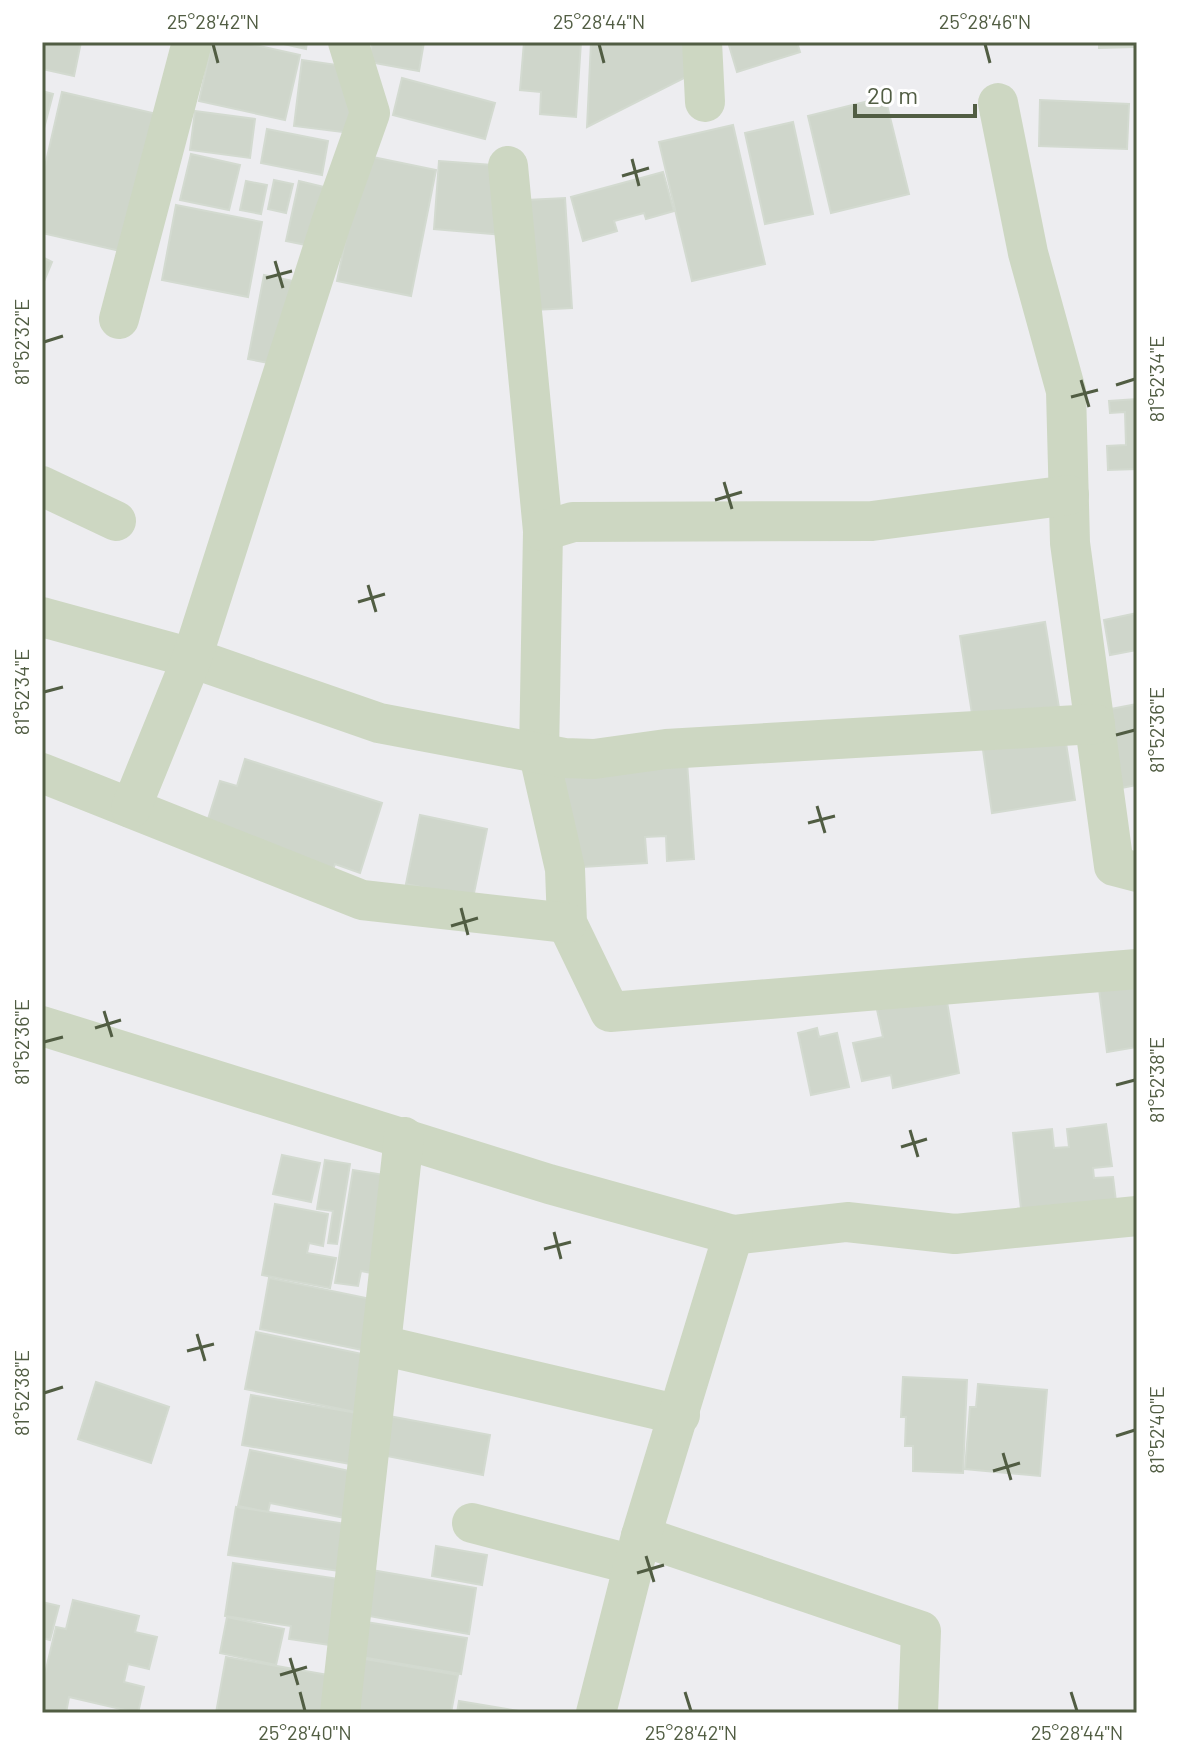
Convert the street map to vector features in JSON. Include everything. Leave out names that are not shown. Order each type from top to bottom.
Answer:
[{"type":"street","points":[[119,319],[192,42]]},
{"type":"street","points":[[131,808],[192,658],[331,223],[370,113],[348,42]]},
{"type":"street","points":[[702,42],[705,102]]},
{"type":"street","points":[[998,103],[1028,253],[1066,391],[1070,543],[1114,866],[1137,872]]},
{"type":"street","points":[[508,166],[543,531],[539,755],[565,869],[567,923],[610,1012],[1137,969]]},
{"type":"street","points":[[42,486],[116,521]]},
{"type":"street","points":[[543,531],[573,522],[872,521],[1069,495]]},
{"type":"street","points":[[42,617],[192,658],[379,723],[539,755],[594,759],[666,749],[1095,724]]},
{"type":"street","points":[[42,773],[362,900],[567,923]]},
{"type":"street","points":[[42,1026],[549,1184],[733,1235],[847,1222],[955,1234],[1137,1216]]},
{"type":"street","points":[[340,1713],[404,1137]]},
{"type":"street","points":[[596,1713],[637,1551],[733,1235]]},
{"type":"street","points":[[381,1345],[680,1415]]},
{"type":"street","points":[[472,1523],[637,1551],[921,1631],[918,1713]]},
{"type":"building","points":[[42,42],[81,42],[74,76],[42,69]]},
{"type":"building","points":[[212,42],[242,42],[300,55],[285,120],[199,101]]},
{"type":"building","points":[[275,42],[307,42],[306,49]]},
{"type":"building","points":[[372,42],[424,42],[419,71],[369,62]]},
{"type":"building","points":[[524,42],[581,42],[576,117],[540,114],[541,92],[520,90]]},
{"type":"building","points":[[591,42],[702,42],[704,68],[587,127]]},
{"type":"building","points":[[728,42],[797,42],[800,52],[737,72]]},
{"type":"building","points":[[1099,42],[1133,42],[1133,47],[1099,48]]},
{"type":"building","points":[[302,60],[358,68],[350,133],[294,126]]},
{"type":"building","points":[[402,78],[495,103],[485,139],[393,115]]},
{"type":"building","points":[[42,91],[53,94],[42,136]]},
{"type":"building","points":[[62,92],[161,115],[129,253],[42,233],[42,179]]},
{"type":"building","points":[[885,97],[909,194],[831,213],[808,116]]},
{"type":"building","points":[[1040,100],[1129,104],[1127,149],[1039,146]]},
{"type":"building","points":[[195,111],[255,119],[250,158],[190,150]]},
{"type":"building","points":[[793,122],[813,214],[765,224],[745,133]]},
{"type":"building","points":[[733,125],[765,264],[692,281],[659,142]]},
{"type":"building","points":[[267,129],[328,141],[322,175],[261,163]]},
{"type":"building","points":[[191,154],[240,165],[229,210],[180,200]]},
{"type":"building","points":[[363,155],[436,170],[411,296],[337,281]]},
{"type":"building","points":[[439,161],[521,167],[516,236],[434,229]]},
{"type":"building","points":[[663,172],[674,211],[646,219],[644,213],[614,221],[617,231],[583,241],[571,197]]},
{"type":"building","points":[[274,180],[293,184],[286,213],[268,209]]},
{"type":"building","points":[[246,181],[267,185],[261,214],[240,210]]},
{"type":"building","points":[[299,181],[324,187],[311,246],[286,241]]},
{"type":"building","points":[[565,198],[572,308],[533,310],[527,200]]},
{"type":"building","points":[[176,205],[262,222],[248,297],[162,280]]},
{"type":"building","points":[[42,257],[52,262],[42,286]]},
{"type":"building","points":[[264,275],[317,286],[300,369],[248,359]]},
{"type":"building","points":[[1137,399],[1137,469],[1108,470],[1107,446],[1126,445],[1125,412],[1110,413],[1109,401]]},
{"type":"building","points":[[1137,613],[1137,650],[1110,655],[1104,620]]},
{"type":"building","points":[[1045,622],[1061,720],[975,733],[960,636]]},
{"type":"building","points":[[1137,704],[1137,785],[1116,789],[1100,711]]},
{"type":"building","points":[[1065,737],[1075,800],[992,813],[982,743]]},
{"type":"building","points":[[245,759],[382,803],[360,873],[335,864],[330,878],[202,838],[220,781],[237,786]]},
{"type":"building","points":[[687,762],[694,859],[667,861],[666,836],[645,837],[647,863],[566,868],[546,772]]},
{"type":"building","points":[[420,815],[487,829],[473,898],[406,884]]},
{"type":"building","points":[[1137,976],[1137,1047],[1107,1052],[1098,981]]},
{"type":"building","points":[[945,990],[959,1073],[893,1088],[891,1075],[862,1081],[853,1043],[883,1037],[876,1005]]},
{"type":"building","points":[[817,1028],[819,1037],[837,1033],[849,1087],[811,1095],[798,1033]]},
{"type":"building","points":[[1106,1124],[1112,1166],[1093,1168],[1094,1178],[1113,1177],[1118,1218],[1023,1228],[1013,1133],[1052,1129],[1054,1148],[1069,1147],[1067,1129]]},
{"type":"building","points":[[282,1155],[320,1163],[311,1202],[273,1194]]},
{"type":"building","points":[[325,1160],[350,1164],[337,1244],[328,1243],[333,1211],[317,1209]]},
{"type":"building","points":[[353,1170],[397,1177],[382,1275],[361,1271],[358,1286],[335,1283]]},
{"type":"building","points":[[275,1204],[328,1214],[323,1246],[309,1243],[307,1253],[336,1258],[330,1288],[262,1275]]},
{"type":"building","points":[[269,1278],[371,1299],[372,1352],[260,1329]]},
{"type":"building","points":[[256,1332],[367,1355],[355,1412],[245,1389]]},
{"type":"building","points":[[903,1377],[967,1380],[963,1473],[913,1471],[913,1446],[905,1446],[906,1417],[901,1417]]},
{"type":"building","points":[[96,1382],[169,1407],[151,1463],[78,1439]]},
{"type":"building","points":[[978,1384],[1047,1390],[1040,1476],[965,1469],[970,1407],[976,1407]]},
{"type":"building","points":[[251,1395],[363,1414],[362,1466],[242,1445]]},
{"type":"building","points":[[389,1416],[490,1435],[483,1475],[382,1455]]},
{"type":"building","points":[[250,1450],[359,1473],[350,1519],[270,1503],[268,1512],[238,1506]]},
{"type":"building","points":[[236,1507],[353,1525],[347,1572],[228,1555]]},
{"type":"building","points":[[436,1546],[487,1555],[482,1585],[432,1576]]},
{"type":"building","points":[[233,1563],[346,1580],[337,1646],[289,1639],[291,1626],[225,1616]]},
{"type":"building","points":[[366,1569],[476,1588],[469,1634],[358,1614]]},
{"type":"building","points":[[73,1600],[139,1616],[135,1632],[157,1637],[149,1669],[128,1664],[124,1682],[144,1687],[138,1713],[69,1697],[66,1713],[42,1713],[42,1686],[56,1627],[66,1629]]},
{"type":"building","points":[[42,1602],[59,1606],[50,1640],[42,1638]]},
{"type":"building","points":[[227,1617],[284,1629],[276,1665],[220,1653]]},
{"type":"building","points":[[366,1622],[467,1638],[461,1674],[361,1657]]},
{"type":"building","points":[[226,1657],[340,1677],[334,1713],[216,1713]]},
{"type":"building","points":[[365,1659],[458,1675],[451,1713],[355,1713]]},
{"type":"building","points":[[459,1701],[531,1713],[457,1713]]}]
